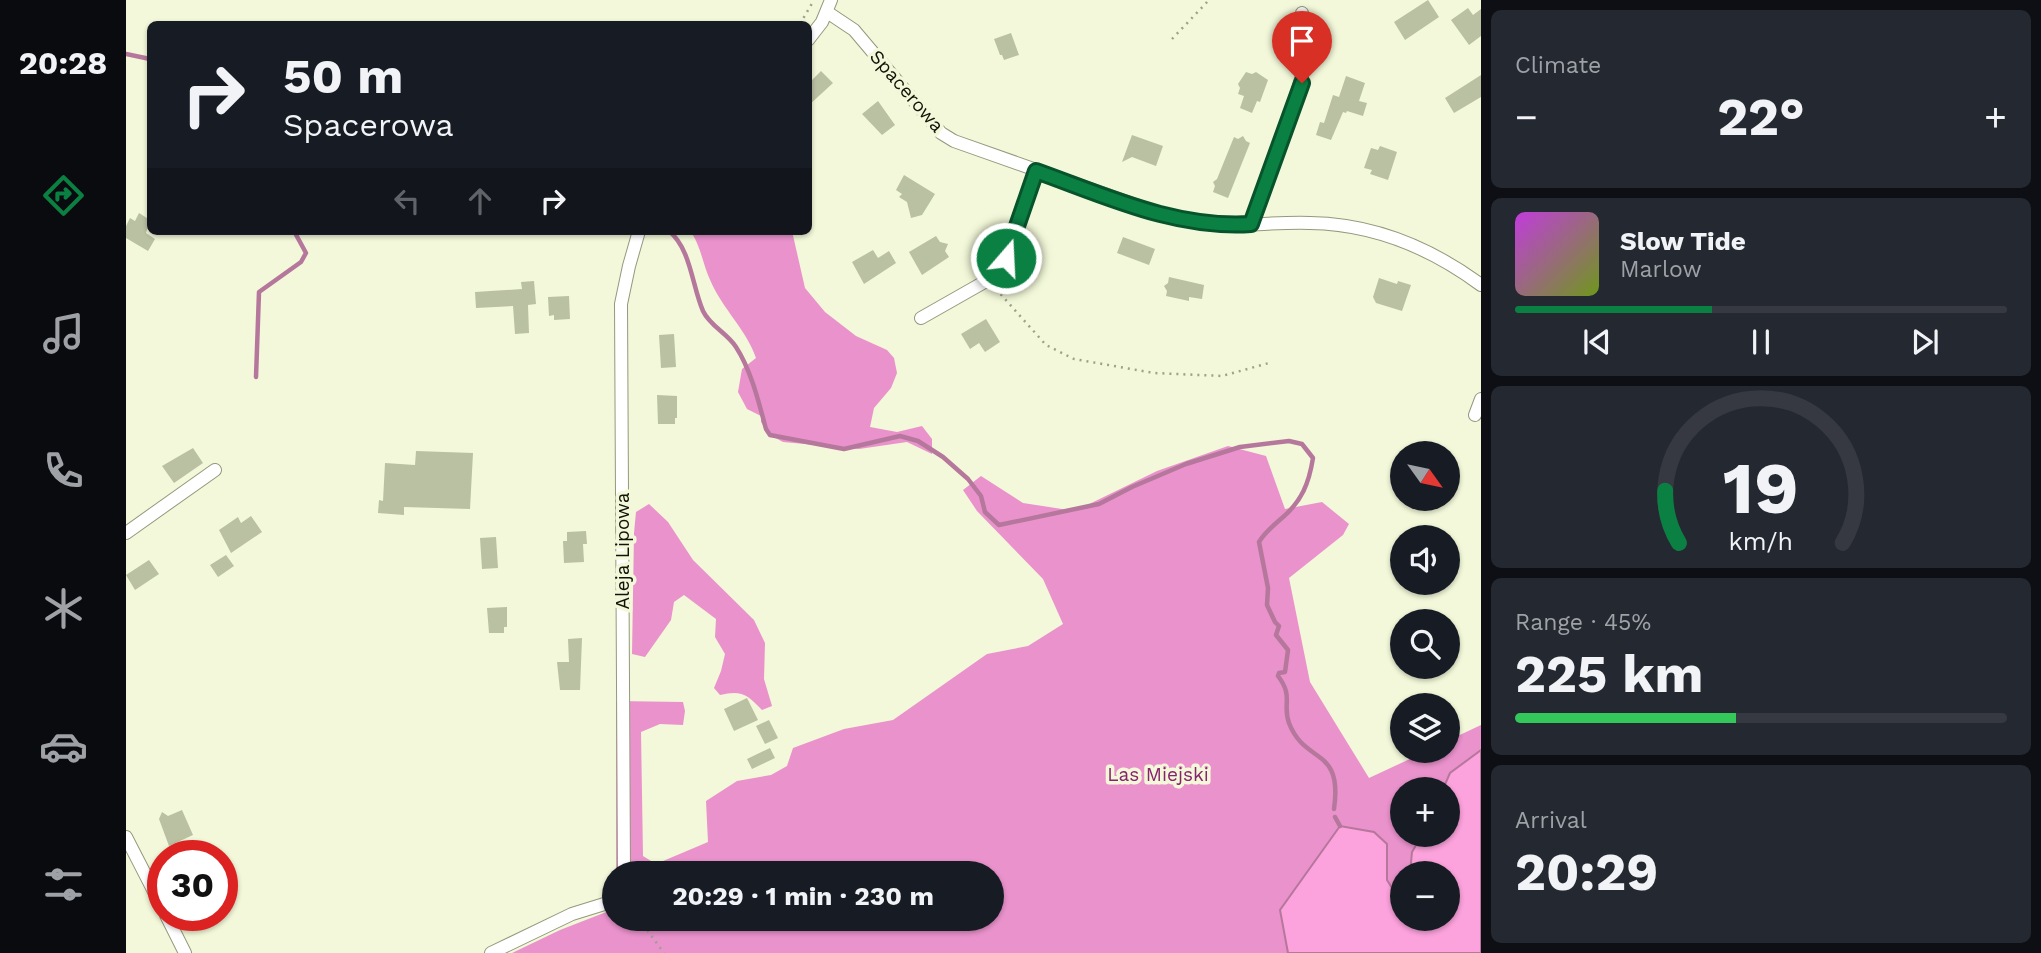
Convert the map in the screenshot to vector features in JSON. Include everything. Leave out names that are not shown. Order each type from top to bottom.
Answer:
[{"type":"street","points":[[812,34],[829,6]]},
{"type":"street","name":"Spacerowa","points":[[829,6],[854,30],[941,132],[954,141],[1170,217],[1203,224],[1339,225],[1384,235],[1430,253],[1481,285]]},
{"type":"street","points":[[1251,224],[1302,83],[1307,46],[1302,13]]},
{"type":"street","points":[[921,318],[989,281],[1006,258],[1036,171]]},
{"type":"street","name":"Aleja Lipowa","points":[[624,861],[621,304],[638,235]]},
{"type":"street","points":[[1475,415],[1481,399]]},
{"type":"street","points":[[126,533],[215,470]]},
{"type":"street","points":[[126,838],[147,878]]},
{"type":"street","points":[[491,953],[572,914],[602,905]]},
{"type":"street","points":[[174,931],[184,953]]},
{"type":"path","points":[[802,21],[814,0]]},
{"type":"path","points":[[1172,39],[1209,0]]},
{"type":"path","points":[[989,281],[1046,345],[1074,359],[1154,373],[1222,376],[1269,363]]},
{"type":"path","points":[[648,931],[664,953]]},
{"type":"green space","points":[[692,235],[793,235],[805,288],[825,312],[856,336],[887,350],[894,358],[897,373],[891,388],[874,408],[870,427],[897,432],[922,426],[932,439],[932,454],[907,442],[859,449],[783,442],[770,435],[761,422],[761,416],[747,409],[738,392],[742,369],[756,358],[747,339],[716,292]]},
{"type":"green space","name":"Las Miejski","points":[[1228,446],[1266,456],[1285,509],[1322,502],[1349,524],[1343,535],[1289,578],[1310,682],[1369,778],[1401,763],[1460,763],[1460,735],[1481,725],[1481,750],[1448,777],[1390,777],[1390,847],[1415,847],[1411,861],[1390,861],[1390,885],[1387,880],[1387,844],[1280,910],[1288,953],[512,953],[602,914],[602,931],[1004,931],[1004,861],[663,861],[708,842],[706,801],[737,781],[771,775],[787,766],[793,748],[844,729],[893,720],[987,654],[1028,646],[1063,624],[1043,579],[977,511],[963,490],[981,476],[1023,503],[1075,511],[1157,471]]},
{"type":"green space","points":[[649,504],[668,522],[693,560],[754,620],[765,643],[764,679],[772,706],[762,710],[743,695],[720,695],[714,688],[725,654],[715,637],[716,619],[684,595],[674,602],[671,620],[645,657],[632,654],[636,512]]},
{"type":"green space","name":"Las Miejski","points":[[616,701],[683,702],[683,725],[660,724],[641,732],[643,856],[651,861],[616,861]]},
{"type":"shaded area","points":[[1481,750],[1481,953],[1288,953],[1280,910],[1340,826],[1374,832],[1387,844],[1390,931],[1460,931],[1460,861],[1411,861],[1415,847],[1460,847],[1460,777],[1448,777]]},
{"type":"building","points":[[1428,0],[1439,17],[1405,40],[1394,22]]},
{"type":"building","points":[[1468,8],[1473,15],[1481,9],[1481,36],[1469,45],[1451,20]]},
{"type":"building","points":[[1011,33],[1019,55],[1004,60],[994,39]]},
{"type":"building","points":[[821,71],[833,83],[812,102],[812,80]]},
{"type":"building","points":[[1246,72],[1256,72],[1268,80],[1260,102],[1257,101],[1252,113],[1240,108],[1244,96],[1238,94],[1238,84]]},
{"type":"building","points":[[1481,75],[1481,97],[1454,113],[1445,98]]},
{"type":"building","points":[[1346,76],[1365,83],[1359,101],[1367,103],[1363,116],[1343,112],[1331,140],[1316,135],[1320,122],[1324,123],[1333,95],[1339,97]]},
{"type":"building","points":[[878,101],[895,125],[882,135],[862,114]]},
{"type":"building","points":[[1132,135],[1163,146],[1156,166],[1132,157],[1122,162]]},
{"type":"building","points":[[1243,136],[1250,143],[1228,198],[1213,192],[1213,182],[1217,179],[1234,137],[1238,139]]},
{"type":"building","points":[[1380,146],[1397,152],[1388,180],[1370,174],[1372,170],[1364,168],[1371,148],[1378,150]]},
{"type":"building","points":[[904,175],[935,194],[922,215],[911,218],[907,202],[899,197],[902,194],[896,190]]},
{"type":"building","points":[[139,213],[147,218],[146,233],[155,239],[148,251],[126,238],[126,226],[130,218],[135,221]]},
{"type":"building","points":[[936,236],[940,242],[948,244],[945,251],[949,257],[922,275],[909,252]]},
{"type":"building","points":[[1123,237],[1155,249],[1149,265],[1117,253]]},
{"type":"building","points":[[873,250],[878,258],[889,251],[896,263],[864,284],[852,262]]},
{"type":"building","points":[[1169,277],[1204,285],[1202,299],[1189,297],[1189,301],[1166,296],[1164,286]]},
{"type":"building","points":[[1379,278],[1411,285],[1402,311],[1376,303],[1373,297]]},
{"type":"building","points":[[534,281],[536,304],[528,305],[529,333],[515,334],[513,306],[476,308],[475,292],[522,289],[521,282]]},
{"type":"building","points":[[569,296],[570,319],[554,320],[554,315],[549,316],[548,297]]},
{"type":"building","points":[[986,319],[1000,342],[985,352],[979,343],[970,349],[961,334]]},
{"type":"building","points":[[674,334],[676,367],[661,368],[659,335]]},
{"type":"building","points":[[657,395],[677,396],[675,424],[658,424]]},
{"type":"building","points":[[193,448],[203,463],[174,483],[162,466]]},
{"type":"building","points":[[416,451],[473,453],[470,509],[404,507],[404,515],[378,513],[379,500],[383,501],[385,463],[415,465]]},
{"type":"building","points":[[251,516],[262,532],[231,553],[219,530],[238,517],[241,523]]},
{"type":"building","points":[[586,531],[587,544],[583,544],[584,562],[564,563],[563,541],[567,541],[567,532]]},
{"type":"building","points":[[496,537],[498,568],[482,569],[480,538]]},
{"type":"building","points":[[226,555],[234,566],[218,577],[210,565]]},
{"type":"building","points":[[149,560],[159,574],[135,590],[126,575]]},
{"type":"building","points":[[507,607],[507,627],[504,627],[504,633],[489,633],[487,608]]},
{"type":"building","points":[[582,638],[580,690],[560,690],[557,662],[569,662],[568,639]]},
{"type":"building","points":[[747,698],[758,720],[734,731],[724,709]]},
{"type":"building","points":[[769,720],[778,738],[765,744],[756,726]]},
{"type":"building","points":[[770,748],[775,758],[752,769],[747,759]]},
{"type":"building","points":[[182,810],[193,835],[182,840],[167,840],[159,819],[162,812],[168,816]]},
{"type":"waterway","points":[[126,54],[147,58]]},
{"type":"waterway","points":[[256,377],[259,292],[301,262],[306,253],[296,235]]},
{"type":"waterway","points":[[672,235],[687,258],[703,311],[732,342],[746,366],[770,435],[844,449],[900,436],[918,441],[943,457],[968,479],[981,496],[985,512],[999,525],[1099,504],[1186,464],[1240,447],[1289,441],[1302,444],[1313,458],[1303,491],[1289,512],[1259,542],[1268,588],[1267,605],[1279,626],[1276,635],[1288,650],[1285,672],[1279,673],[1278,676],[1287,695],[1287,716],[1296,736],[1328,765],[1335,789],[1334,809]]},
{"type":"waterway","points":[[1335,817],[1340,826]]},
{"type":"route","points":[[1006,258],[1036,171],[1143,210],[1170,217],[1203,224],[1251,224],[1302,83]]}]
